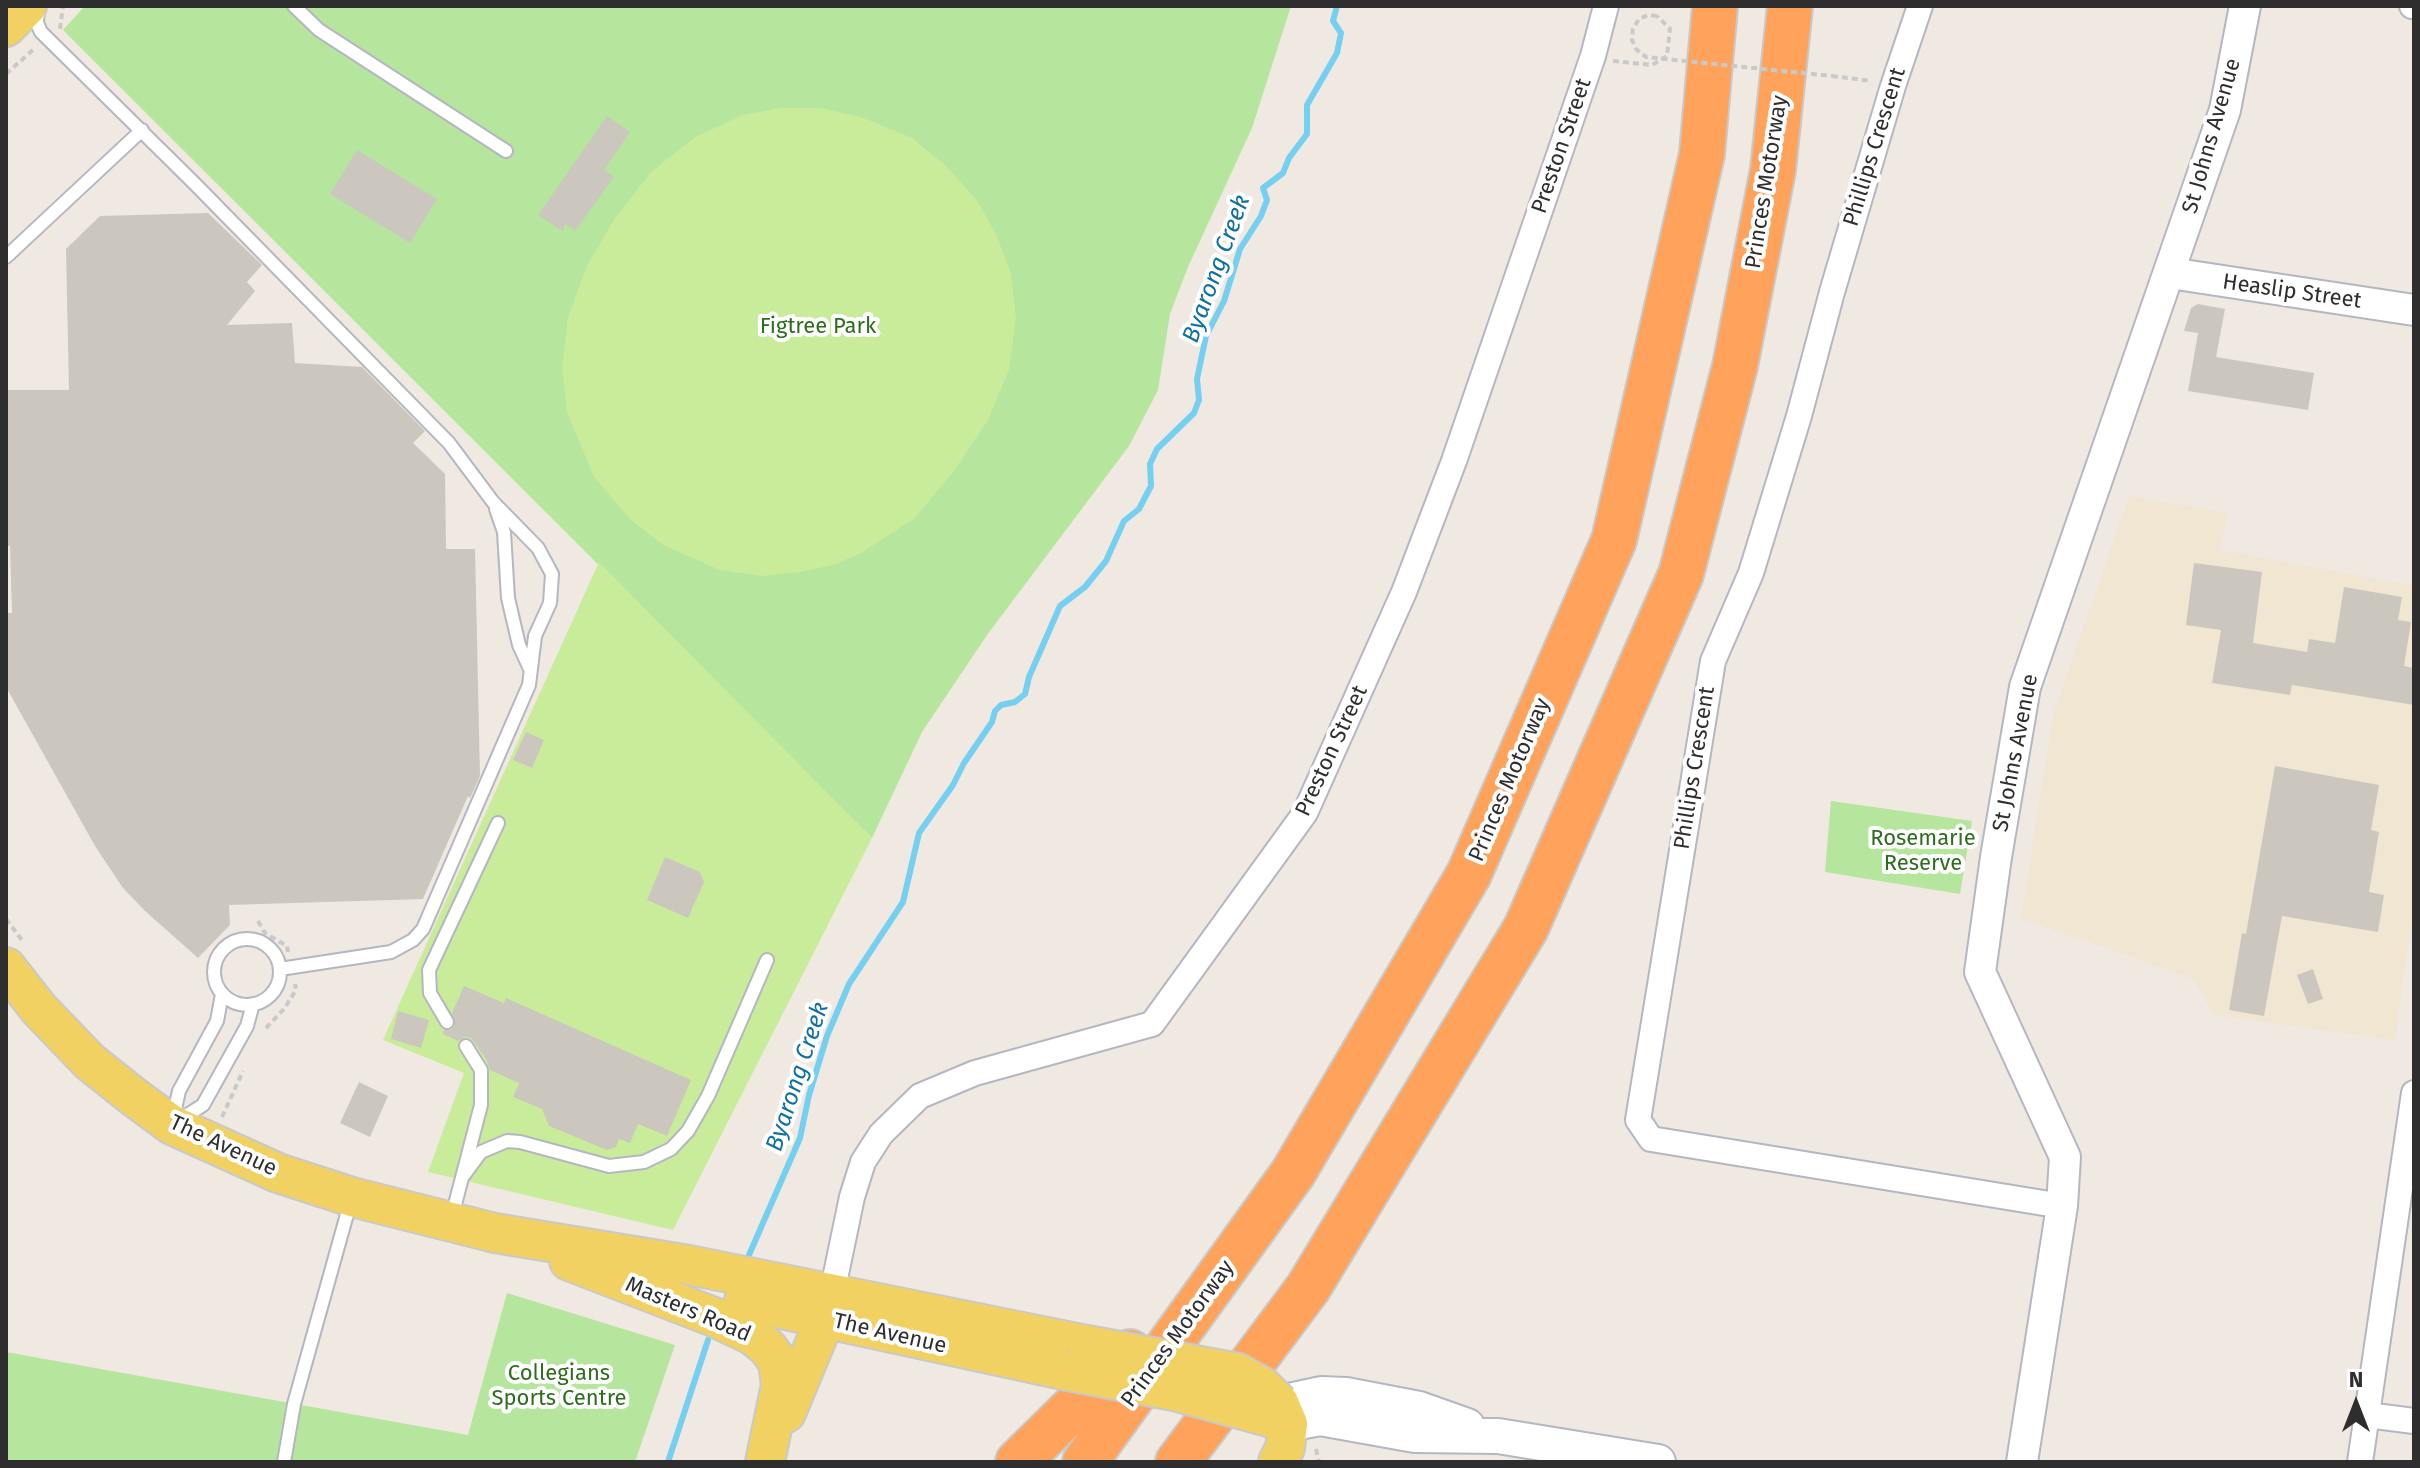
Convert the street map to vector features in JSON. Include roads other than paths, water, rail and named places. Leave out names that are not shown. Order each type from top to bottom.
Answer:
[{"type":"highway","name":"Princes Motorway","points":[[1085,1462],[1293,1173],[1469,874],[1614,540],[1702,154],[1715,6]]},
{"type":"highway","name":"Princes Motorway","points":[[1178,1462],[1308,1288],[1526,928],[1681,574],[1735,366],[1773,170],[1790,6]]},
{"type":"highway","points":[[1018,1462],[1254,1230]]},
{"type":"highway","points":[[1196,1462],[1308,1288]]},
{"type":"main road","points":[[6,27],[27,6]]},
{"type":"main road","name":"The Avenue","points":[[18,959],[39,1009],[90,1062],[172,1125],[278,1173],[352,1197],[495,1233],[605,1268],[828,1306],[1075,1357],[1238,1373],[1263,1387],[1280,1410]]},
{"type":"main road","name":"Masters Road","points":[[495,1233],[714,1317],[752,1335],[768,1348],[778,1362],[781,1385],[766,1462]]},
{"type":"main road","name":"Masters Road","points":[[766,1462],[828,1306]]},
{"type":"main road","points":[[1278,1462],[1285,1448],[1280,1410],[1415,1435],[1498,1436],[1658,1462]]},
{"type":"street","name":"Preston Street","points":[[828,1306],[852,1197],[863,1162],[881,1134],[920,1096],[975,1073],[1152,1024],[1305,813],[1404,592],[1449,476],[1593,56],[1606,6]]},
{"type":"street","name":"Phillips Crescent","points":[[1920,6],[1893,86],[1751,573],[1713,661],[1638,1120],[1651,1139],[2062,1206]]},
{"type":"street","name":"St Johns Avenue","points":[[2022,1462],[2062,1206],[2065,1157],[1980,972],[1996,857],[2025,687],[2225,110],[2245,6]]},
{"type":"street","name":"Heaslip Street","points":[[2170,273],[2414,310]]},
{"type":"street","points":[[2360,1462],[2414,1093]]},
{"type":"street","points":[[2367,1415],[2414,1421]]},
{"type":"lane","points":[[39,6],[37,18],[41,32],[142,130],[449,443],[493,502],[538,548],[552,574],[550,603],[537,629],[529,685],[423,929],[413,940],[391,952],[280,969]]},
{"type":"lane","points":[[294,6],[319,30],[506,151]]},
{"type":"lane","points":[[6,257],[142,130]]},
{"type":"lane","points":[[493,502],[503,525],[510,606],[519,645],[531,672]]},
{"type":"lane","points":[[447,1022],[430,993],[429,970],[498,823]]},
{"type":"lane","points":[[245,939],[262,943],[276,957],[280,969],[274,992],[261,1002],[240,1004],[222,994],[214,968],[221,952],[236,941],[245,939]]},
{"type":"lane","points":[[464,1175],[481,1152],[507,1141],[609,1166],[644,1162],[671,1149],[688,1131],[708,1096],[767,960]]},
{"type":"lane","points":[[172,1125],[179,1091],[213,1031],[222,994]]},
{"type":"lane","points":[[172,1125],[203,1105],[247,1026],[253,1004]]},
{"type":"lane","points":[[450,1223],[479,1114],[482,1084],[481,1070],[466,1046]]},
{"type":"lane","points":[[284,1462],[294,1404],[352,1197]]},
{"type":"waterway","name":"Byarong Creek","points":[[749,1255],[800,1138],[827,1036],[849,984],[903,902],[919,833],[953,785],[992,722],[995,711],[1025,694],[1029,677],[1060,606],[1085,587],[1106,561],[1124,521],[1139,509],[1151,486],[1150,464],[1157,449],[1194,413],[1199,400],[1197,379],[1206,336],[1224,301],[1240,249],[1261,216],[1267,200],[1263,188],[1283,173],[1289,158],[1307,134],[1307,105],[1337,53],[1341,33],[1333,21],[1337,6]]},
{"type":"waterway","name":"Byarong Creek","points":[[668,1462],[708,1340]]},
{"type":"park label","name":"Figtree Park","points":[[818,327]]},
{"type":"park label","name":"Rosemarie Reserve","points":[[1923,852]]},
{"type":"park label","name":"Collegians Sports Centre","points":[[559,1386]]}]
